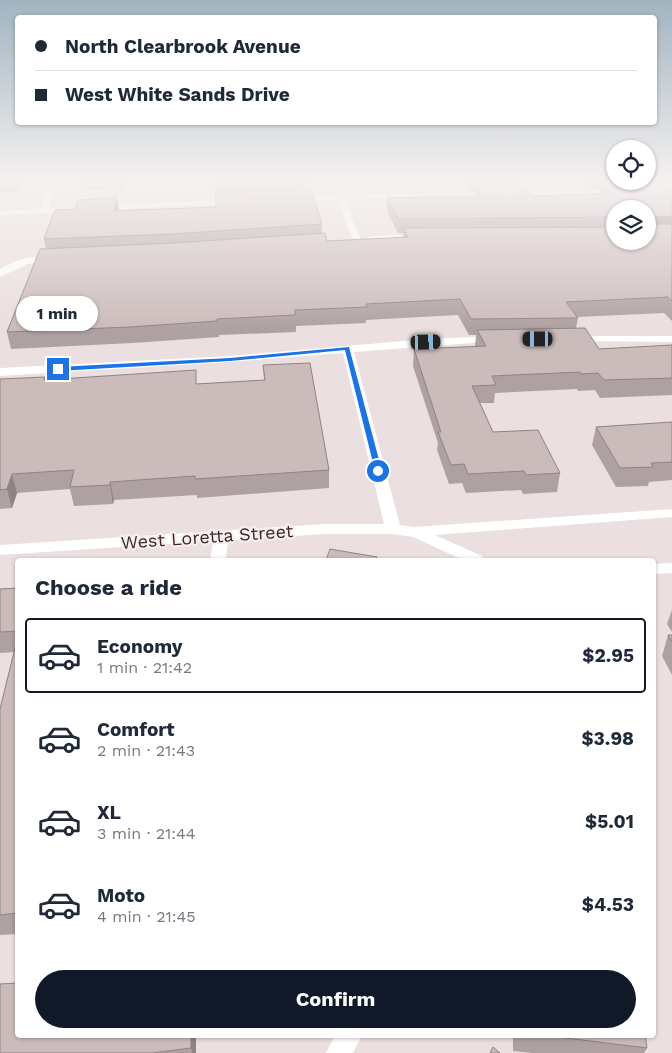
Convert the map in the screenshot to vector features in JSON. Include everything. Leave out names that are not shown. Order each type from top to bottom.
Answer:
[{"type":"street","points":[[350,231],[352,240],[429,237]]},
{"type":"street","points":[[0,274],[15,264],[30,260],[66,257]]},
{"type":"street","points":[[0,372],[230,360],[426,342],[509,339]]},
{"type":"street","points":[[557,339],[672,339]]},
{"type":"street","points":[[347,348],[393,529]]},
{"type":"street","name":"West Loretta Street","points":[[0,550],[325,529],[393,529],[414,532],[672,513]]},
{"type":"street","name":"West Loretta Street","points":[[414,532],[472,558]]},
{"type":"street","points":[[218,558],[220,537]]},
{"type":"street","points":[[656,569],[672,568]]},
{"type":"street","points":[[339,1053],[347,1038]]},
{"type":"building","points":[[47,231],[215,231],[172,234],[44,239]]},
{"type":"building","points":[[405,231],[606,231],[606,250],[656,250],[656,231],[672,231],[672,301],[668,297],[566,302],[578,318],[471,319],[460,299],[366,304],[367,307],[295,310],[295,315],[217,319],[217,321],[7,332],[40,249],[325,233],[327,241],[408,237]]},
{"type":"building","points":[[585,328],[599,349],[672,345],[672,378],[604,380],[598,373],[581,374],[580,372],[492,376],[496,385],[472,386],[493,432],[538,430],[560,473],[526,475],[524,471],[468,474],[464,464],[451,465],[438,432],[441,432],[414,349],[486,346],[477,330]]},
{"type":"building","points":[[310,363],[329,470],[195,479],[195,476],[110,482],[110,485],[70,487],[74,470],[12,474],[7,489],[0,490],[0,379],[45,377],[44,380],[196,370],[196,384],[265,380],[263,365]]},
{"type":"building","points":[[672,422],[672,462],[651,463],[653,467],[620,468],[596,427]]},
{"type":"building","points":[[330,549],[377,557],[377,558],[327,558]]},
{"type":"building","points":[[15,588],[15,631],[0,632],[0,589]]},
{"type":"building","points":[[15,648],[15,913],[0,915],[0,709]]},
{"type":"building","points":[[15,983],[15,1038],[191,1038],[191,1048],[152,1053],[0,1053],[0,984]]},
{"type":"building","points":[[566,1038],[645,1038],[647,1048]]},
{"type":"building","points":[[493,1047],[500,1053],[490,1053]]},
{"type":"route","points":[[58,369],[230,360],[347,348],[378,471]]}]
